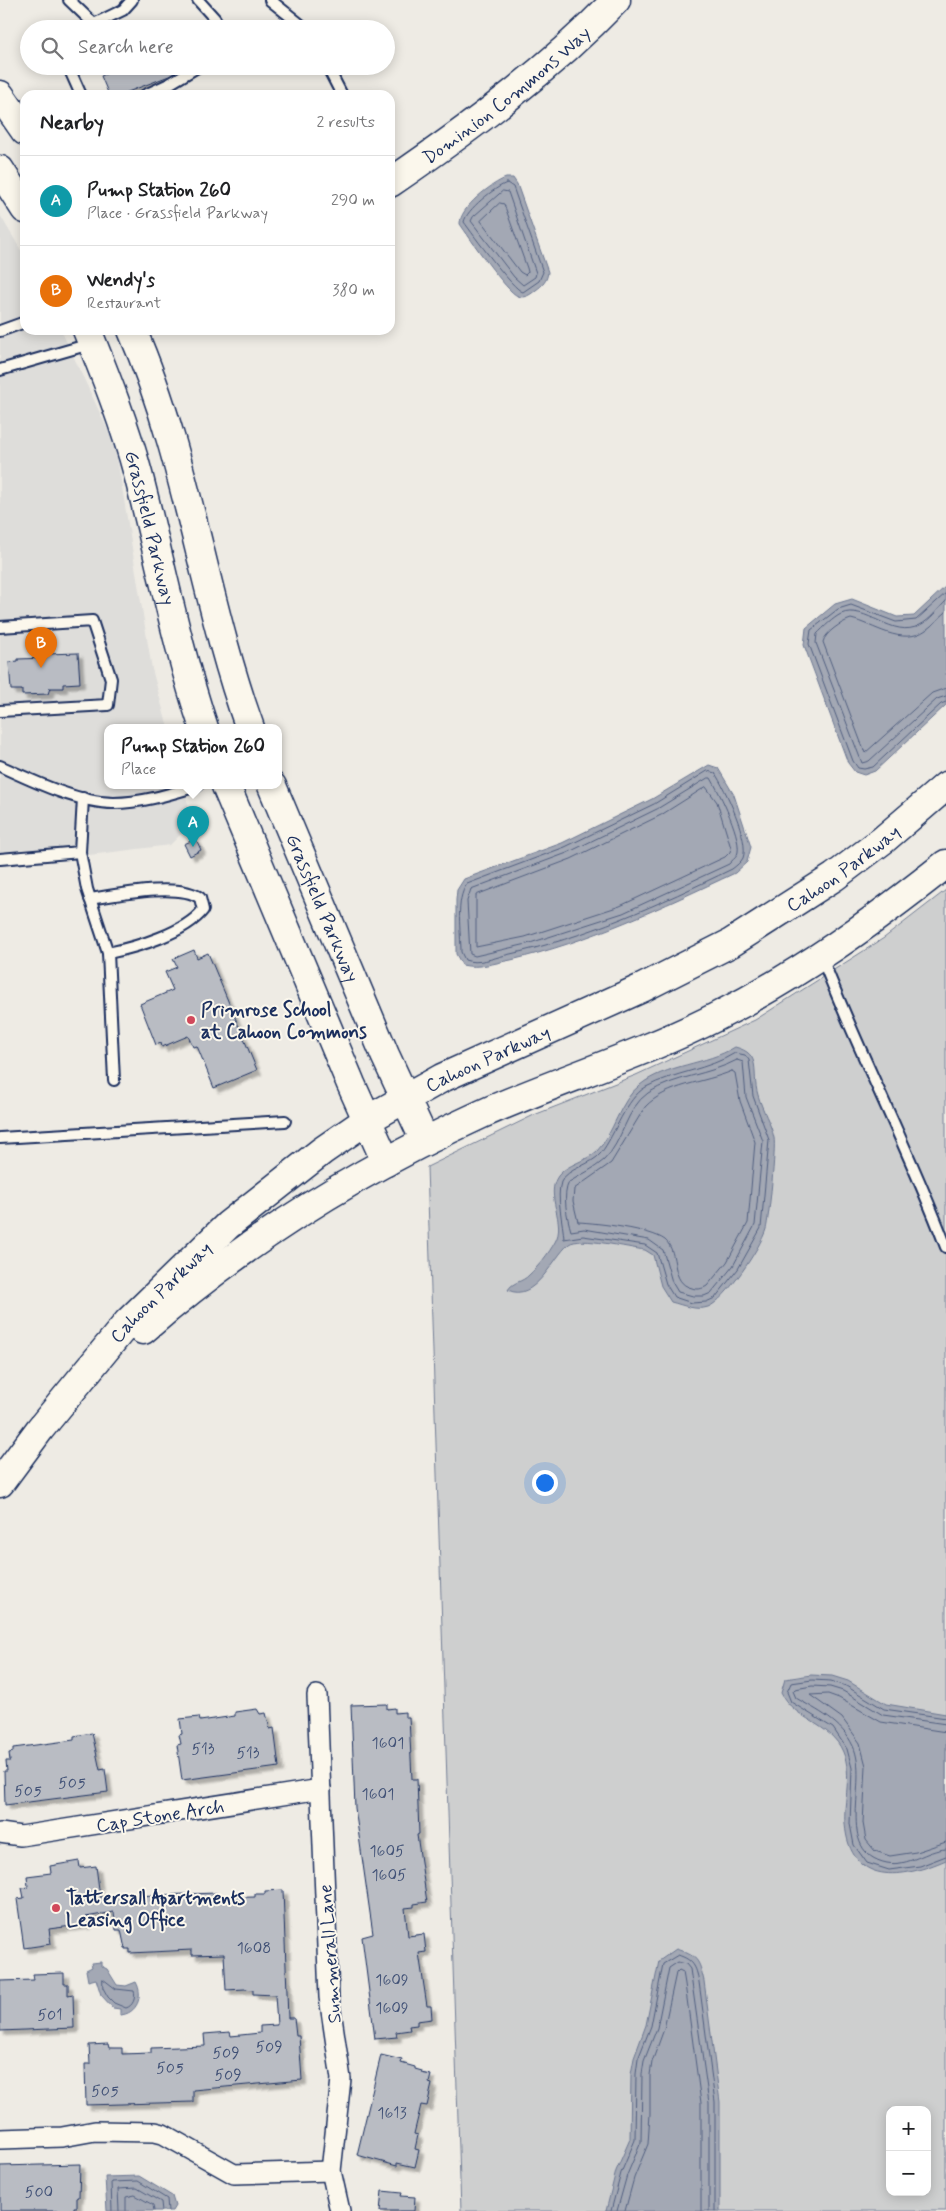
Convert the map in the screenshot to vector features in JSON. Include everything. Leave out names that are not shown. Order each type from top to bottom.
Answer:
[{"type":"street","name":"Dominion Commons Way","points":[[395,179],[476,123],[541,72],[616,0]]},
{"type":"street","points":[[0,95],[20,124]]},
{"type":"street","points":[[0,170],[20,201]]},
{"type":"street","points":[[89,337],[102,335]]},
{"type":"street","points":[[136,335],[180,467],[229,663],[249,724]]},
{"type":"street","name":"Grassfield Parkway","points":[[89,337],[109,385],[138,472],[177,635],[203,724]]},
{"type":"street","name":"Cahoon Parkway","points":[[0,1483],[40,1429],[128,1322],[198,1252],[228,1225],[304,1164],[367,1120],[405,1097],[497,1052],[642,988],[731,943],[834,878],[889,835],[946,786]]},
{"type":"street","points":[[227,789],[386,1162]]},
{"type":"street","name":"Grassfield Parkway","points":[[273,789],[425,1141]]},
{"type":"street","name":"Cahoon Parkway","points":[[73,1391],[194,1286],[298,1212],[425,1141],[516,1099],[687,1031],[769,989],[821,957],[880,916],[946,864]]},
{"type":"street","name":"Summerall Lane","points":[[317,1695],[329,1997],[341,2079],[331,2172],[340,2211]]},
{"type":"street","name":"Cap Stone Arch","points":[[0,1833],[22,1836],[321,1789]]},
{"type":"street","points":[[0,2139],[62,2137],[95,2131],[155,2132],[163,2134],[234,2174],[331,2172]]},
{"type":"lane","points":[[69,0],[90,20]]},
{"type":"lane","points":[[102,20],[123,10],[132,0]]},
{"type":"lane","points":[[198,0],[216,20]]},
{"type":"lane","points":[[270,0],[295,20]]},
{"type":"lane","points":[[72,75],[80,90]]},
{"type":"lane","points":[[155,90],[184,75]]},
{"type":"lane","points":[[332,75],[339,90]]},
{"type":"lane","points":[[0,331],[20,324]]},
{"type":"lane","points":[[0,370],[89,337]]},
{"type":"lane","points":[[0,627],[92,621],[111,679],[108,705],[0,711]]},
{"type":"lane","points":[[0,766],[68,795],[113,803],[160,797],[187,789]]},
{"type":"lane","points":[[83,798],[80,852],[90,899],[108,953],[114,1080]]},
{"type":"lane","points":[[0,860],[80,852]]},
{"type":"lane","points":[[90,899],[124,894],[175,891],[193,892],[200,898],[203,910],[194,921],[135,947],[108,953]]},
{"type":"lane","points":[[821,957],[862,1055],[923,1186],[946,1247]]},
{"type":"lane","points":[[0,1138],[286,1121]]},
{"type":"shaded area","points":[[0,215],[20,249],[20,335],[63,335],[115,445],[152,669],[167,724],[104,724],[104,789],[184,789],[193,822],[170,845],[0,866]]},
{"type":"shaded area","points":[[946,890],[946,2211],[461,2211],[427,1167],[534,1115],[636,1075],[755,1020],[884,938]]},
{"type":"water","points":[[506,178],[513,178],[517,184],[548,272],[543,284],[523,297],[513,293],[506,285],[488,264],[460,224],[465,211],[477,197]]},
{"type":"water","points":[[946,586],[946,705],[875,771],[864,775],[855,772],[848,763],[804,645],[806,628],[835,604],[852,599],[897,617],[914,616]]},
{"type":"water","points":[[709,765],[718,768],[734,795],[751,847],[747,862],[735,873],[597,934],[569,944],[493,964],[480,966],[462,965],[456,954],[456,900],[457,890],[464,879],[562,843],[652,799]]},
{"type":"water","points":[[735,1047],[744,1050],[753,1059],[758,1095],[774,1138],[774,1155],[766,1229],[750,1260],[724,1295],[715,1303],[703,1308],[689,1307],[671,1302],[661,1286],[653,1255],[645,1250],[583,1241],[569,1244],[535,1285],[527,1290],[518,1292],[508,1290],[512,1285],[527,1277],[540,1264],[555,1242],[559,1226],[553,1192],[558,1176],[566,1168],[597,1151],[608,1136],[622,1108],[633,1092],[650,1078],[674,1068],[712,1058]]},
{"type":"water","points":[[811,1675],[832,1676],[848,1681],[886,1704],[946,1714],[946,1860],[913,1871],[896,1874],[881,1873],[868,1868],[857,1859],[849,1844],[845,1824],[848,1779],[843,1752],[830,1734],[794,1710],[781,1693],[785,1679]]},
{"type":"water","points":[[676,1949],[696,1959],[704,1981],[720,2102],[720,2211],[606,2211],[616,2171],[630,2139],[631,2074],[634,2058],[646,2025],[659,1961]]},
{"type":"water","points":[[101,1962],[101,1966],[107,1969],[117,1985],[126,1986],[136,1982],[139,1998],[135,2008],[126,2014],[120,2015],[120,2009],[113,2008],[101,1995],[96,1979],[88,1981],[86,1970],[92,1967],[91,1963]]},
{"type":"water","points":[[139,2176],[172,2196],[175,2206],[172,2211],[107,2211],[105,2177]]},
{"type":"building","points":[[171,75],[133,90],[107,90],[101,76]]},
{"type":"building","points":[[78,653],[80,683],[63,684],[63,688],[50,688],[48,694],[22,695],[22,690],[11,690],[9,662],[18,661],[18,659],[46,658],[46,654]]},
{"type":"building","points":[[196,839],[201,850],[190,856],[184,844]]},
{"type":"building","name":"Primrose School at Cahoon Commons","points":[[194,950],[197,958],[208,953],[257,1070],[214,1088],[197,1046],[193,1047],[188,1036],[162,1047],[161,1043],[156,1045],[140,1004],[173,990],[165,972],[177,967],[173,959]]},
{"type":"building","points":[[387,1704],[387,1709],[395,1708],[395,1713],[405,1712],[405,1717],[409,1717],[412,1779],[417,1779],[419,1834],[417,1835],[427,1902],[405,1908],[408,1936],[424,1934],[426,1952],[419,1953],[427,2006],[431,2006],[432,2019],[417,2021],[417,2025],[409,2026],[410,2030],[396,2032],[397,2037],[375,2039],[362,1937],[373,1934],[355,1808],[351,1705]]},
{"type":"building","points":[[257,1709],[260,1714],[266,1713],[270,1729],[274,1728],[279,1767],[182,1780],[177,1745],[181,1744],[179,1735],[182,1734],[180,1719],[199,1717],[200,1721],[235,1716],[235,1712]]},
{"type":"building","points":[[92,1733],[100,1770],[105,1769],[108,1792],[5,1805],[4,1771],[7,1771],[6,1761],[10,1761],[9,1753],[13,1752],[13,1748],[74,1740],[74,1736]]},
{"type":"building","points":[[79,1861],[80,1868],[96,1866],[100,1897],[217,1893],[217,1898],[255,1897],[255,1894],[265,1894],[265,1891],[283,1890],[288,2018],[294,2018],[296,2036],[299,2036],[302,2080],[193,2090],[193,2102],[86,2105],[85,2064],[90,2064],[89,2045],[108,2044],[109,2048],[122,2048],[122,2054],[151,2053],[151,2048],[205,2046],[204,2034],[230,2032],[231,2036],[260,2033],[260,2026],[277,2025],[275,1995],[253,1994],[253,1990],[245,1989],[226,1990],[224,1954],[192,1955],[192,1950],[130,1953],[130,1949],[125,1949],[121,1930],[116,1930],[114,1912],[86,1917],[87,1924],[49,1929],[51,1944],[24,1948],[17,1899],[24,1898],[22,1888],[28,1887],[27,1876],[51,1873],[50,1866]]},
{"type":"building","points":[[64,1973],[64,1984],[68,1984],[68,1995],[73,1994],[74,2028],[0,2031],[0,1981],[34,1980],[33,1974]]},
{"type":"building","points":[[381,2055],[402,2060],[401,2063],[415,2067],[415,2069],[422,2071],[421,2073],[431,2075],[429,2083],[432,2084],[427,2106],[421,2105],[414,2134],[418,2135],[415,2149],[419,2150],[415,2167],[397,2163],[397,2166],[357,2155]]},
{"type":"building","points":[[80,2164],[79,2197],[77,2198],[77,2207],[74,2207],[74,2211],[0,2211],[0,2166]]},
{"type":"building","points":[[382,2191],[402,2193],[401,2196],[415,2197],[414,2211],[380,2211]]},
{"type":"place","name":"Wendy's","points":[[41,668]]},
{"type":"place","name":"Pump Station 260","points":[[193,847]]},
{"type":"place","name":"Primrose School at Cahoon Commons","points":[[191,1020]]},
{"type":"place","name":"Tattersall Apartments Leasing Office","points":[[56,1908]]}]
